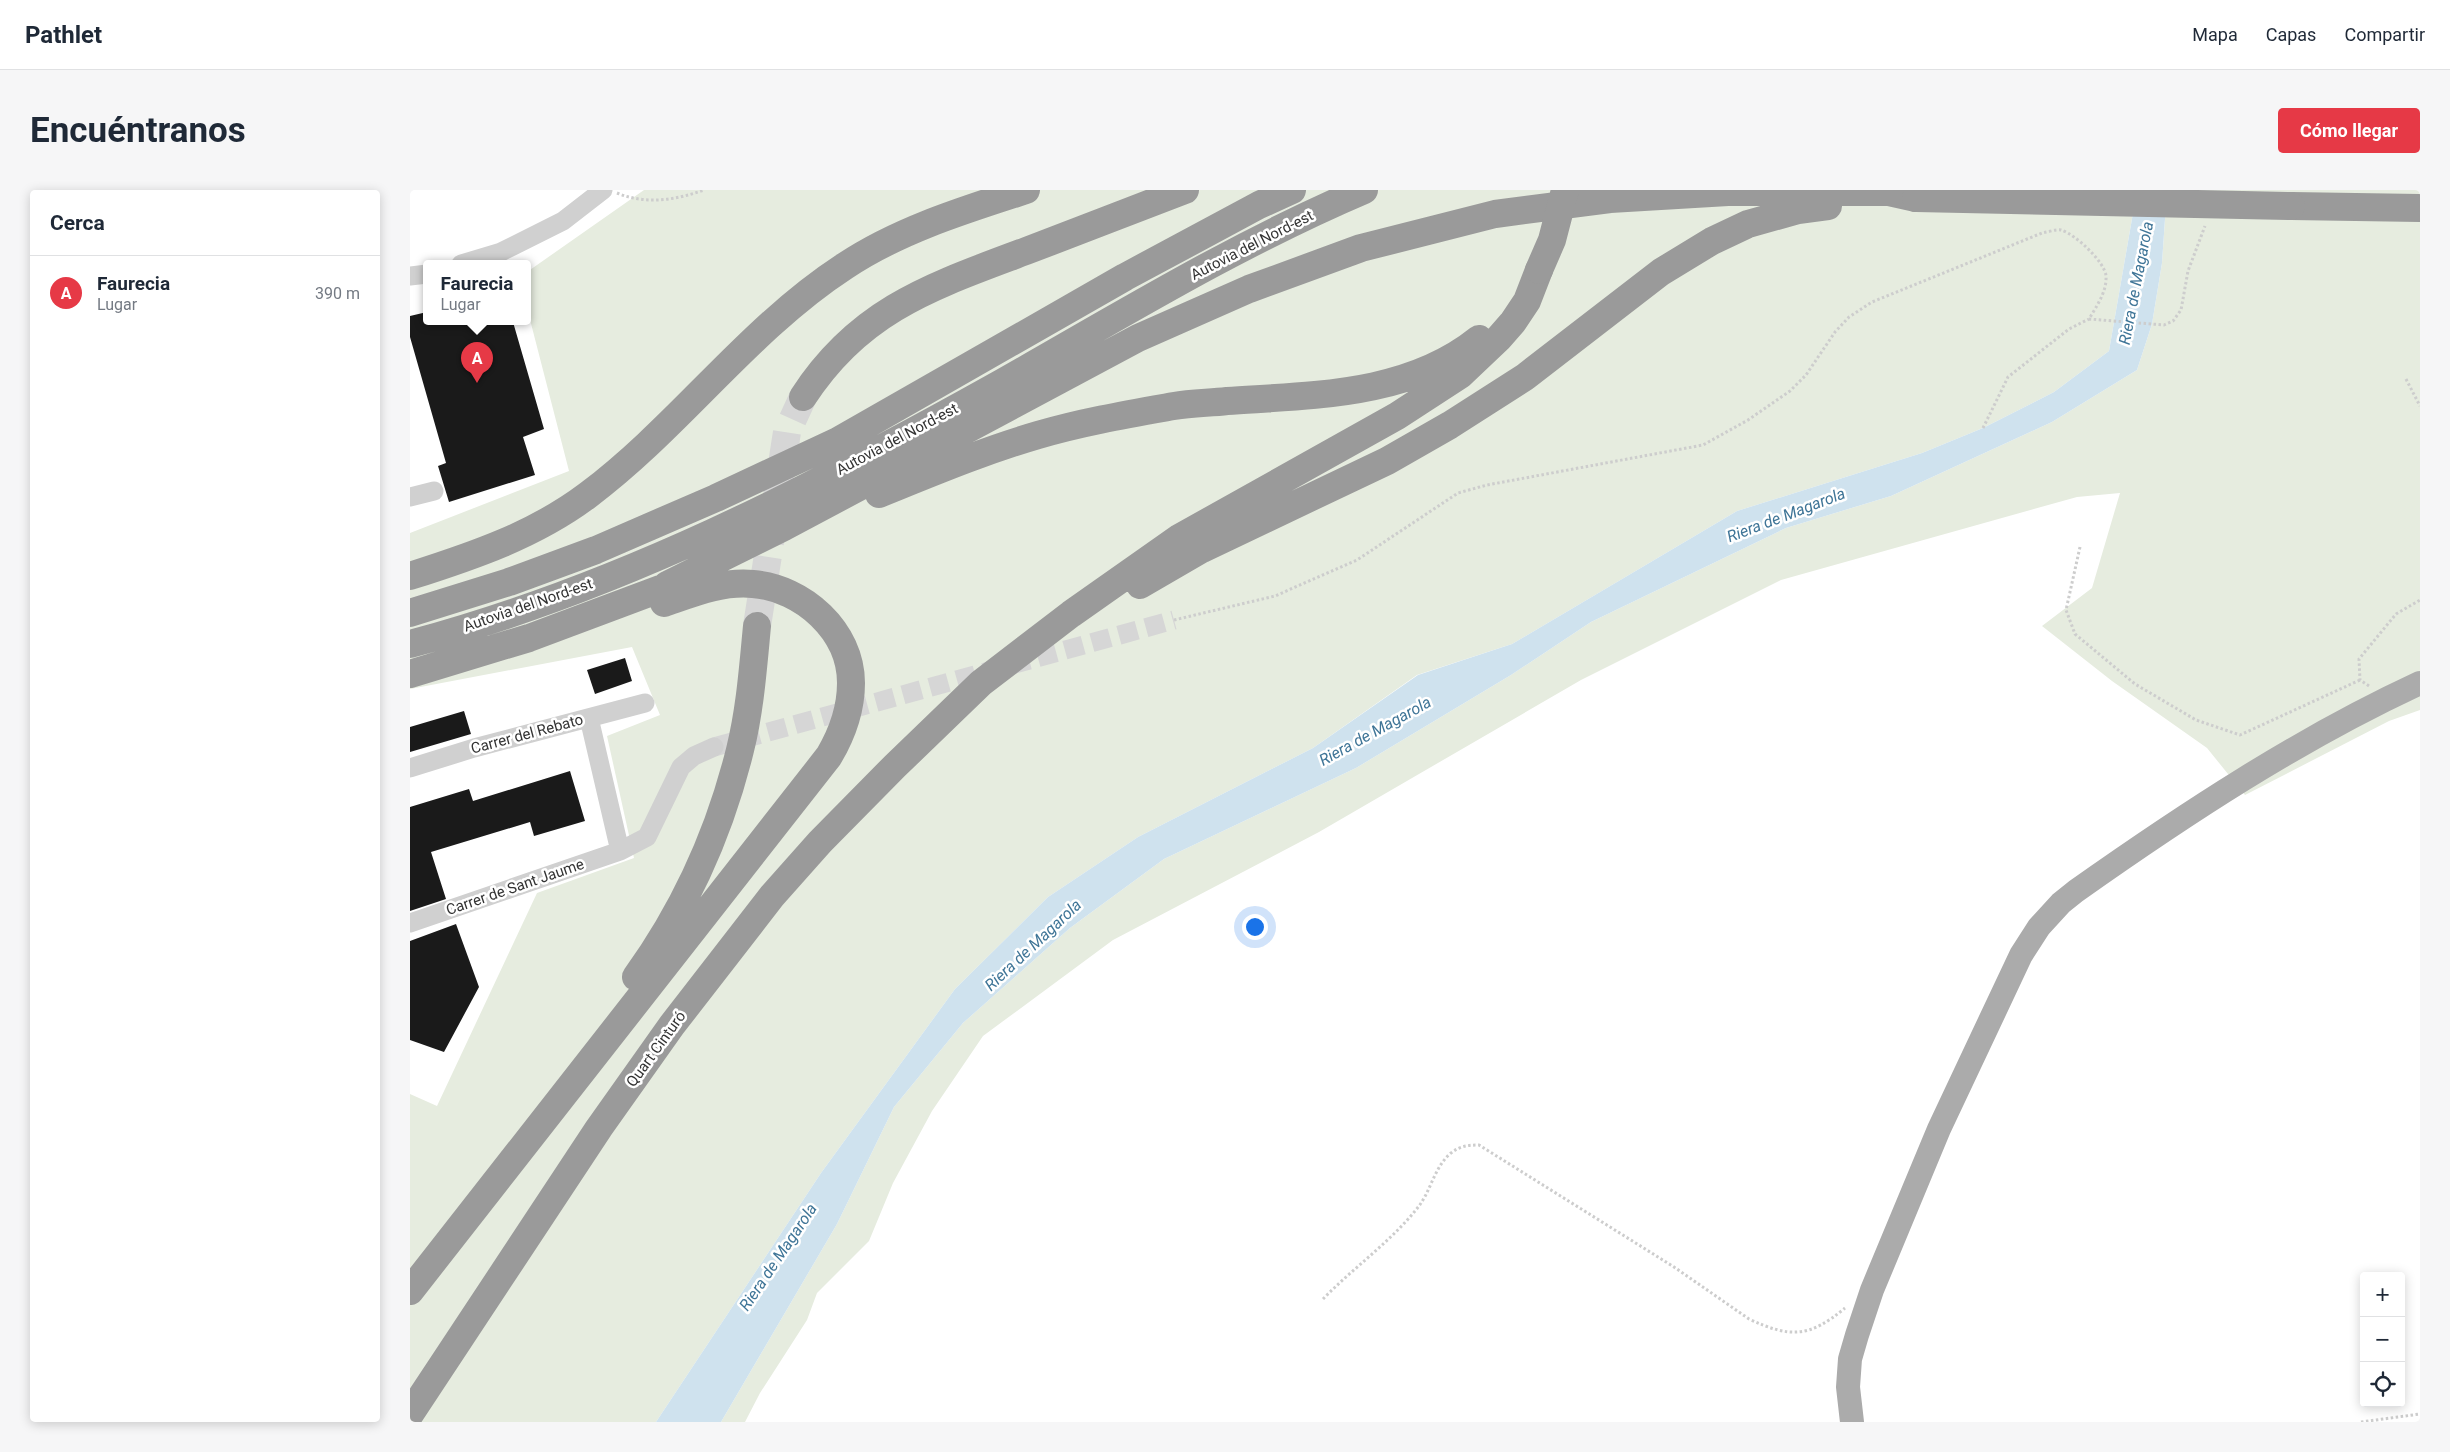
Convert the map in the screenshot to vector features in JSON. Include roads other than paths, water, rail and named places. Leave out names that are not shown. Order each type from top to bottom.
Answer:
[{"type":"highway","points":[[410,576],[502,544],[553,518],[587,495],[639,452],[790,306],[846,265],[923,226],[1026,190]]},
{"type":"highway","points":[[803,397],[825,366],[884,313],[903,302],[989,264],[1185,190]]},
{"type":"highway","name":"Autovia del Nord-est","points":[[410,613],[509,582],[596,550],[716,498],[838,441],[1125,277],[1259,205],[1292,190]]},
{"type":"highway","name":"Autovia del Nord-est","points":[[410,644],[514,612],[599,581],[709,534],[819,480],[994,387],[1273,231],[1364,190]]},
{"type":"highway","points":[[946,719],[981,683],[1071,614],[1179,538],[1397,416],[1460,375],[1499,338],[1513,322],[1527,301],[1552,240],[1565,190]]},
{"type":"highway","points":[[667,585],[792,523],[1138,338],[1249,289],[1361,248],[1495,214],[1610,199],[1728,192],[1889,192],[1916,198]]},
{"type":"highway","points":[[946,719],[1114,600],[1202,549],[1386,460],[1450,425],[1525,377],[1661,272],[1712,241],[1748,224],[1798,210],[1916,198],[2420,208]]},
{"type":"highway","points":[[410,674],[475,656],[529,638],[667,585],[706,573],[864,501],[974,456],[1039,435],[1178,405],[1364,389],[1392,383],[1429,370],[1450,359],[1483,335],[1510,307],[1540,270]]},
{"type":"highway","points":[[410,1291],[830,756],[842,730],[851,696],[850,675],[845,653],[827,622],[792,594],[770,586],[752,584],[715,586],[567,637],[529,638]]},
{"type":"highway","points":[[410,1291],[645,964],[686,896],[712,838],[740,749],[752,681],[757,626]]},
{"type":"highway","name":"Quart Cinturó","points":[[410,1414],[594,1136],[672,1025],[772,896],[820,842],[895,766],[946,719]]},
{"type":"main road","points":[[1852,1422],[1848,1387],[1850,1359],[1872,1290],[1939,1129],[1994,1010],[2029,941],[2061,902],[2189,814],[2298,747],[2368,707],[2420,683]]},
{"type":"street","points":[[474,260],[501,252],[563,221],[603,190]]},
{"type":"street","points":[[410,276],[423,274]]},
{"type":"street","points":[[410,497],[434,491]]},
{"type":"street","name":"Carrer del Rebato","points":[[410,768],[474,748],[645,703]]},
{"type":"street","points":[[589,718],[620,851]]},
{"type":"street","name":"Carrer de Sant Jaume","points":[[410,923],[620,851],[647,837],[681,767],[694,756],[714,747]]},
{"type":"water","name":"Riera de Magarola","points":[[2137,190],[2167,190],[2162,263],[2152,324],[2137,370],[2052,422],[1891,496],[1786,528],[1591,622],[1511,675],[1356,768],[1164,859],[1070,928],[963,1023],[894,1107],[837,1224],[721,1422],[656,1422],[821,1173],[955,989],[1048,897],[1138,837],[1313,748],[1418,675],[1512,644],[1737,511],[1922,453],[1983,428],[2054,392],[2109,351]]},
{"type":"tunnel","points":[[757,626],[787,432],[803,397]]},
{"type":"tunnel","points":[[714,747],[1174,620]]},
{"type":"place","name":"Faurecia","points":[[477,383]]}]
